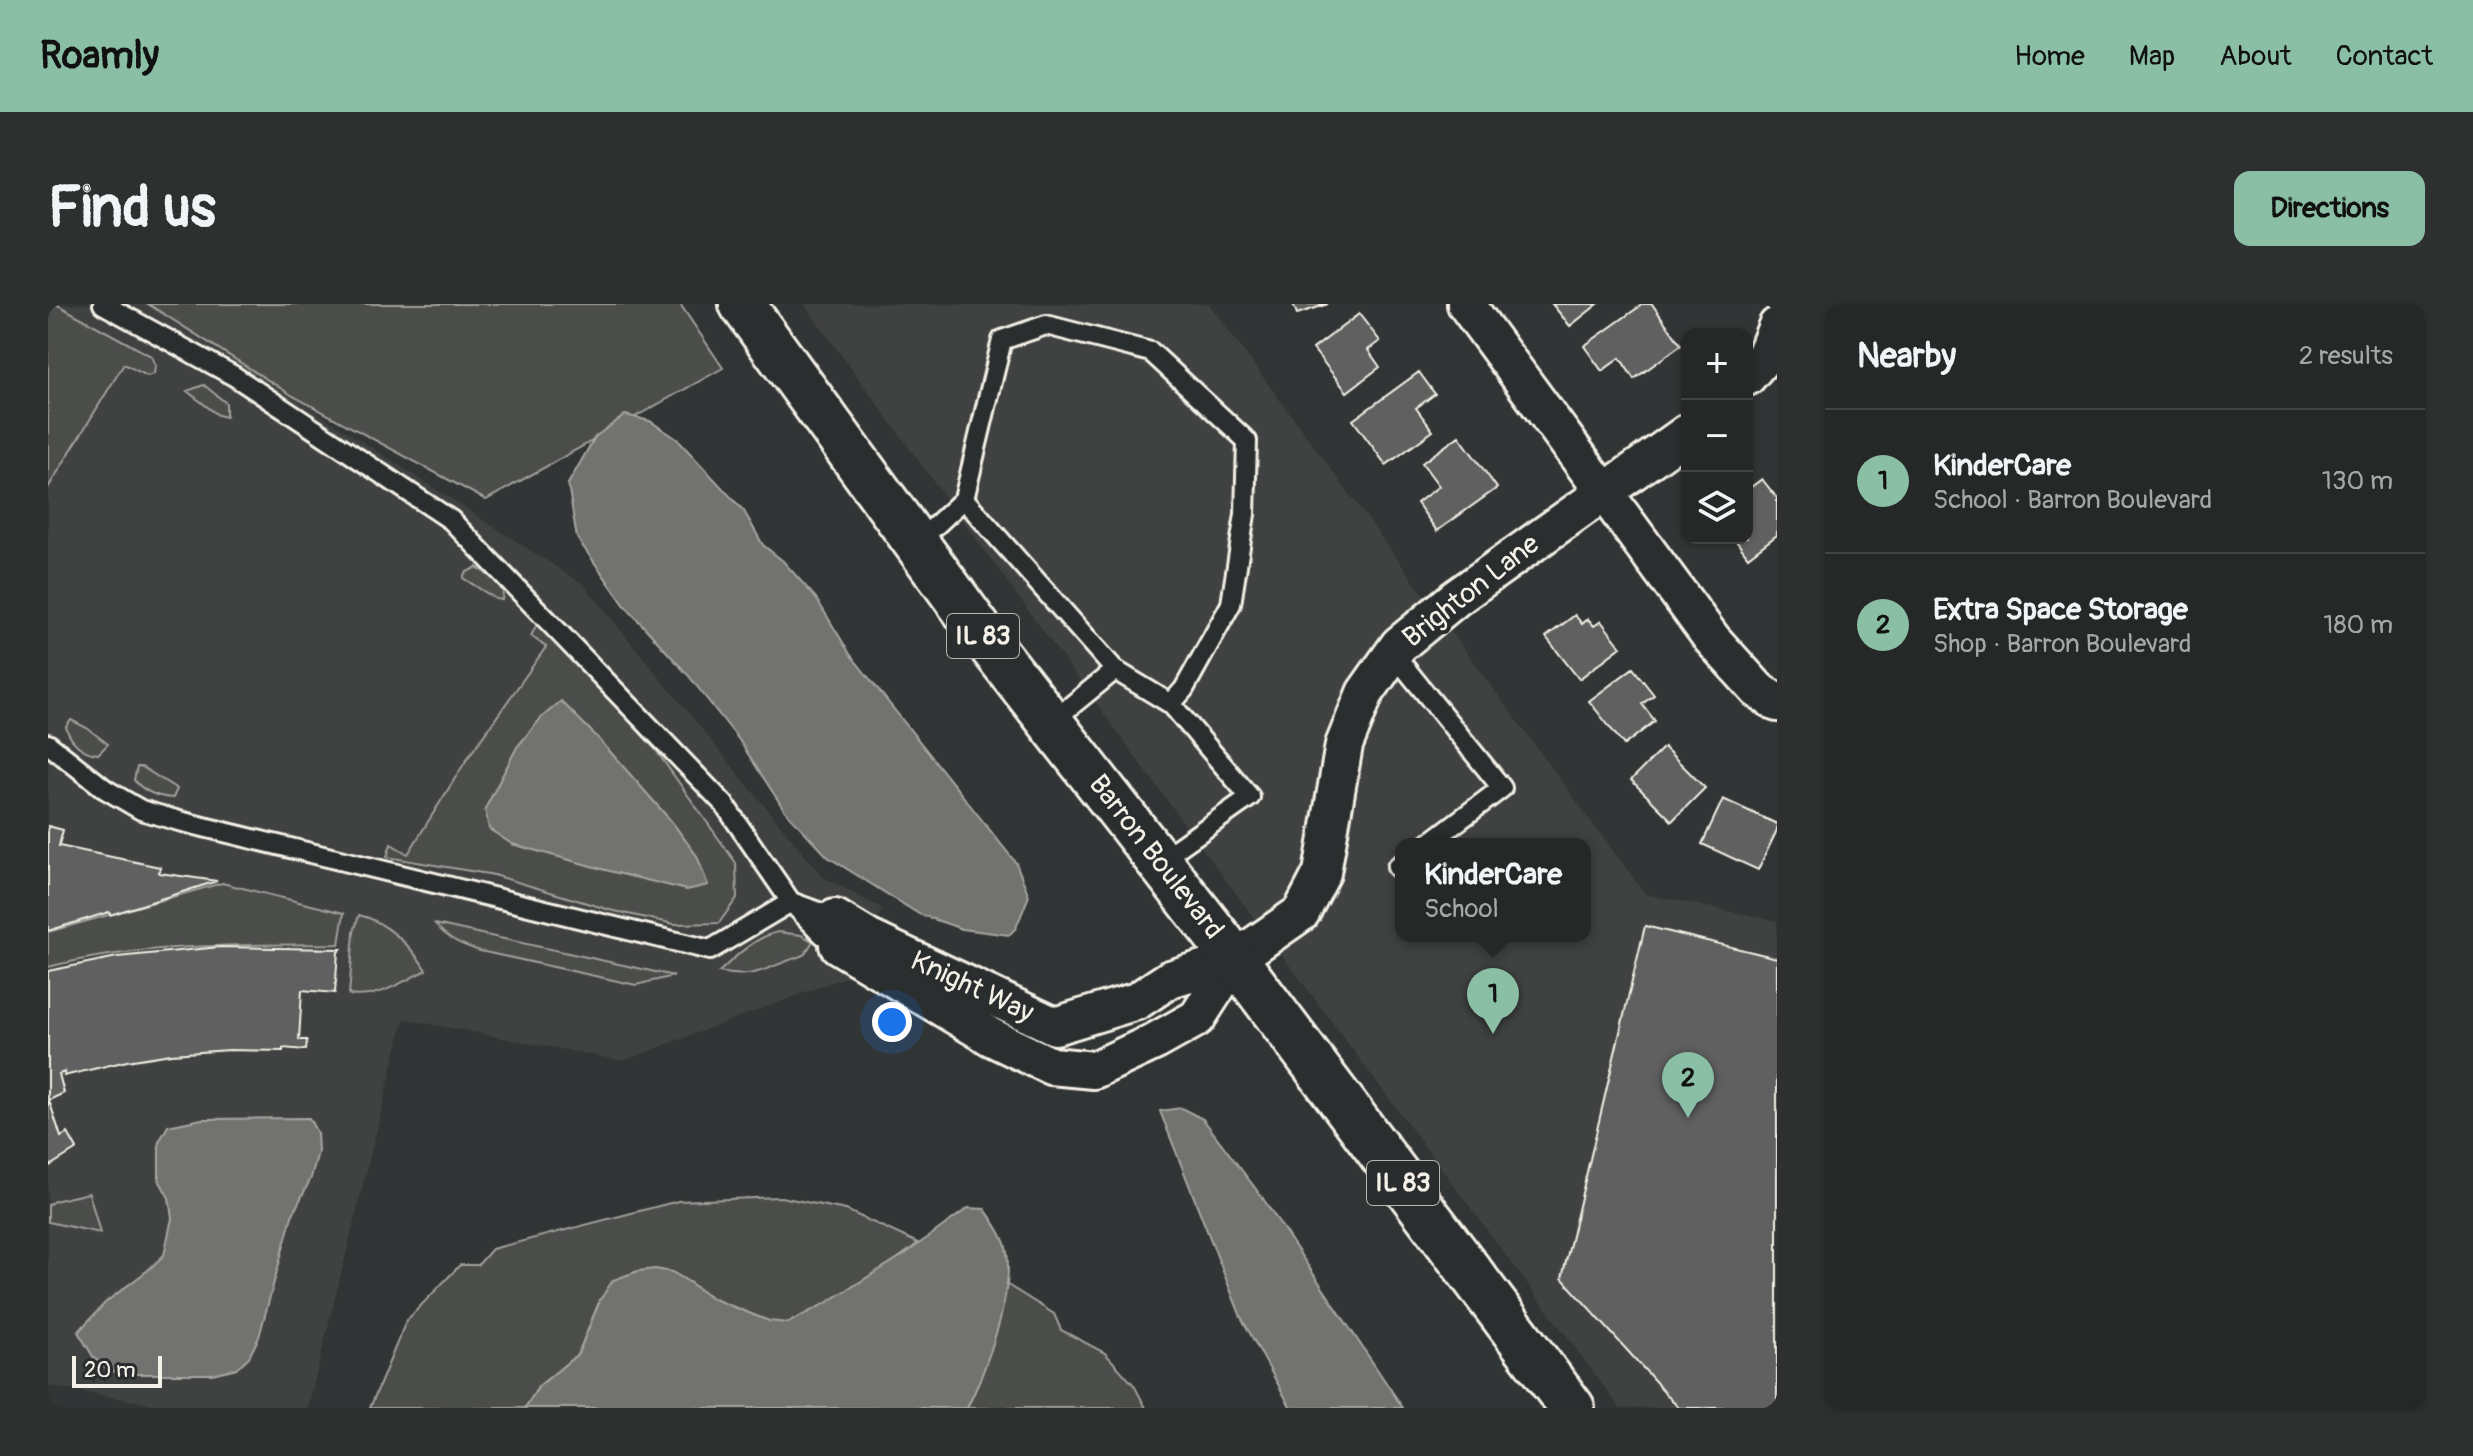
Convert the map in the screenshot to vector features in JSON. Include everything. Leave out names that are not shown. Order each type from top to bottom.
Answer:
[{"type":"main road","name":"Barron Boulevard","points":[[742,304],[916,544],[1235,959],[1572,1408]]},
{"type":"street","points":[[1466,304],[1712,639],[1758,690],[1777,703]]},
{"type":"street","points":[[1753,370],[1765,356],[1777,326]]},
{"type":"street","name":"Brighton Lane","points":[[1235,959],[1301,913],[1322,873],[1344,745],[1365,693],[1399,645],[1456,598],[1681,437]]},
{"type":"street","name":"Knight Way","points":[[829,927],[868,938],[1055,1026],[1137,1001],[1170,979],[1235,959]]},
{"type":"street","name":"Knight Way","points":[[829,927],[858,958],[991,1037],[1051,1066],[1094,1070],[1197,1018],[1235,959]]},
{"type":"lane","points":[[103,304],[234,376],[451,520],[724,804],[791,902],[829,927]]},
{"type":"lane","points":[[916,544],[964,499],[1002,340],[1046,325],[1151,352],[1247,441],[1245,514],[1231,604],[1184,689],[1171,704]]},
{"type":"lane","points":[[964,499],[1115,670],[1171,704],[1250,797],[1159,861]]},
{"type":"lane","points":[[1393,653],[1502,788],[1436,838]]},
{"type":"lane","points":[[1051,722],[1115,670]]},
{"type":"lane","points":[[48,744],[105,789],[141,810],[710,950],[791,902]]},
{"type":"shaded area","points":[[48,304],[150,304],[584,585],[822,876],[883,909],[848,976],[623,1061],[404,1019],[308,1408],[176,1408],[48,1386]]},
{"type":"shaded area","points":[[48,304],[56,304],[151,356],[155,365],[154,374],[147,376],[124,364],[48,488]]},
{"type":"shaded area","points":[[148,304],[680,304],[723,368],[486,500],[293,396]]},
{"type":"shaded area","points":[[804,304],[1209,304],[1645,894],[1777,921],[1777,1408],[1620,1408],[1205,852]]},
{"type":"shaded area","points":[[204,385],[226,403],[226,417],[218,415],[187,391]]},
{"type":"shaded area","points":[[625,415],[650,421],[677,439],[744,511],[763,545],[783,561],[816,598],[850,654],[1016,863],[1029,896],[1016,928],[1009,935],[962,929],[919,914],[828,857],[785,811],[739,740],[688,675],[626,607],[577,538],[568,484],[595,437]]},
{"type":"shaded area","points":[[477,567],[494,580],[503,592],[502,600],[463,578],[465,573]]},
{"type":"shaded area","points":[[537,624],[558,642],[655,749],[736,863],[737,898],[719,923],[674,924],[610,910],[494,875],[387,857],[391,844],[408,854],[467,759],[546,647],[531,636]]},
{"type":"shaded area","points":[[561,701],[672,822],[697,856],[708,885],[687,890],[609,871],[512,844],[489,829],[485,809],[517,747],[541,718]]},
{"type":"shaded area","points":[[71,720],[108,744],[98,754],[82,749],[66,727]]},
{"type":"shaded area","points":[[137,767],[142,767],[177,789],[173,798],[142,788],[134,780]]},
{"type":"shaded area","points":[[222,883],[344,913],[339,944],[156,949],[48,967],[48,932]]},
{"type":"shaded area","points":[[359,915],[379,923],[397,936],[426,970],[379,992],[349,995],[354,932]]},
{"type":"shaded area","points":[[435,924],[674,976],[636,985],[480,951],[455,941]]},
{"type":"shaded area","points":[[778,932],[801,935],[813,941],[805,954],[761,971],[742,974],[719,972],[754,943]]},
{"type":"shaded area","points":[[1181,1108],[1203,1119],[1262,1197],[1403,1408],[1291,1408],[1241,1317],[1160,1111]]},
{"type":"shaded area","points":[[309,1118],[317,1133],[318,1152],[311,1178],[292,1216],[259,1337],[249,1357],[237,1368],[212,1374],[132,1374],[110,1371],[94,1358],[78,1332],[106,1302],[164,1255],[172,1218],[169,1198],[159,1180],[159,1142],[168,1126],[202,1119]]},
{"type":"shaded area","points":[[89,1193],[100,1233],[48,1222],[48,1205]]},
{"type":"shaded area","points":[[781,1197],[846,1210],[918,1243],[831,1301],[785,1323],[748,1315],[709,1296],[689,1282],[600,1300],[578,1354],[539,1386],[525,1408],[370,1408],[406,1321],[460,1265],[478,1265],[492,1249],[678,1201]]},
{"type":"shaded area","points":[[968,1208],[985,1209],[1005,1242],[1008,1264],[1007,1285],[997,1329],[983,1373],[967,1408],[525,1408],[539,1386],[578,1354],[600,1300],[613,1280],[638,1271],[655,1269],[672,1272],[709,1297],[769,1321],[788,1323],[905,1254]]},
{"type":"shaded area","points":[[1006,1284],[1054,1314],[1061,1330],[1105,1353],[1134,1385],[1146,1408],[967,1408],[991,1347]]},
{"type":"building","points":[[1293,304],[1328,304],[1297,314]]},
{"type":"building","points":[[1552,304],[1598,304],[1570,326]]},
{"type":"building","points":[[1643,304],[1652,304],[1681,345],[1634,379],[1620,358],[1602,371],[1584,346]]},
{"type":"building","points":[[1359,314],[1380,341],[1368,350],[1380,367],[1347,392],[1313,349]]},
{"type":"building","points":[[1419,372],[1435,394],[1416,408],[1433,431],[1386,465],[1353,420]]},
{"type":"building","points":[[1459,436],[1497,488],[1437,531],[1417,503],[1439,486],[1422,463]]},
{"type":"building","points":[[1762,479],[1777,498],[1777,535],[1748,557],[1738,544],[1753,544],[1753,486]]},
{"type":"building","points":[[1575,615],[1582,624],[1588,619],[1594,626],[1601,621],[1621,647],[1579,679],[1546,637]]},
{"type":"building","points":[[1633,668],[1654,695],[1642,704],[1655,721],[1624,745],[1589,701]]},
{"type":"building","points":[[1664,747],[1705,788],[1672,821],[1631,780]]},
{"type":"building","points":[[1723,799],[1777,824],[1758,870],[1702,844]]},
{"type":"building","points":[[48,826],[63,830],[59,846],[160,867],[159,873],[217,881],[48,931]]},
{"type":"building","points":[[48,826],[63,830],[59,846],[160,867],[159,873],[217,881],[48,931]]},
{"type":"building","points":[[1645,926],[1777,958],[1777,1408],[1679,1408],[1562,1278]]},
{"type":"building","points":[[220,947],[341,949],[338,952],[335,993],[302,990],[299,1040],[307,1040],[306,1050],[283,1048],[283,1051],[230,1050],[171,1054],[64,1076],[65,1072],[59,1074],[64,1093],[49,1100],[61,1137],[68,1133],[77,1149],[48,1167],[48,971],[117,957]]},
{"type":"building","points":[[220,947],[341,949],[338,952],[335,993],[302,990],[299,1040],[307,1040],[306,1050],[283,1048],[283,1051],[230,1050],[171,1054],[64,1076],[65,1072],[59,1074],[64,1093],[49,1100],[61,1137],[68,1133],[77,1149],[48,1167],[48,971],[117,957]]},
{"type":"place","name":"KinderCare","points":[[1493,1034]]},
{"type":"place","name":"Extra Space Storage","points":[[1688,1118]]}]
